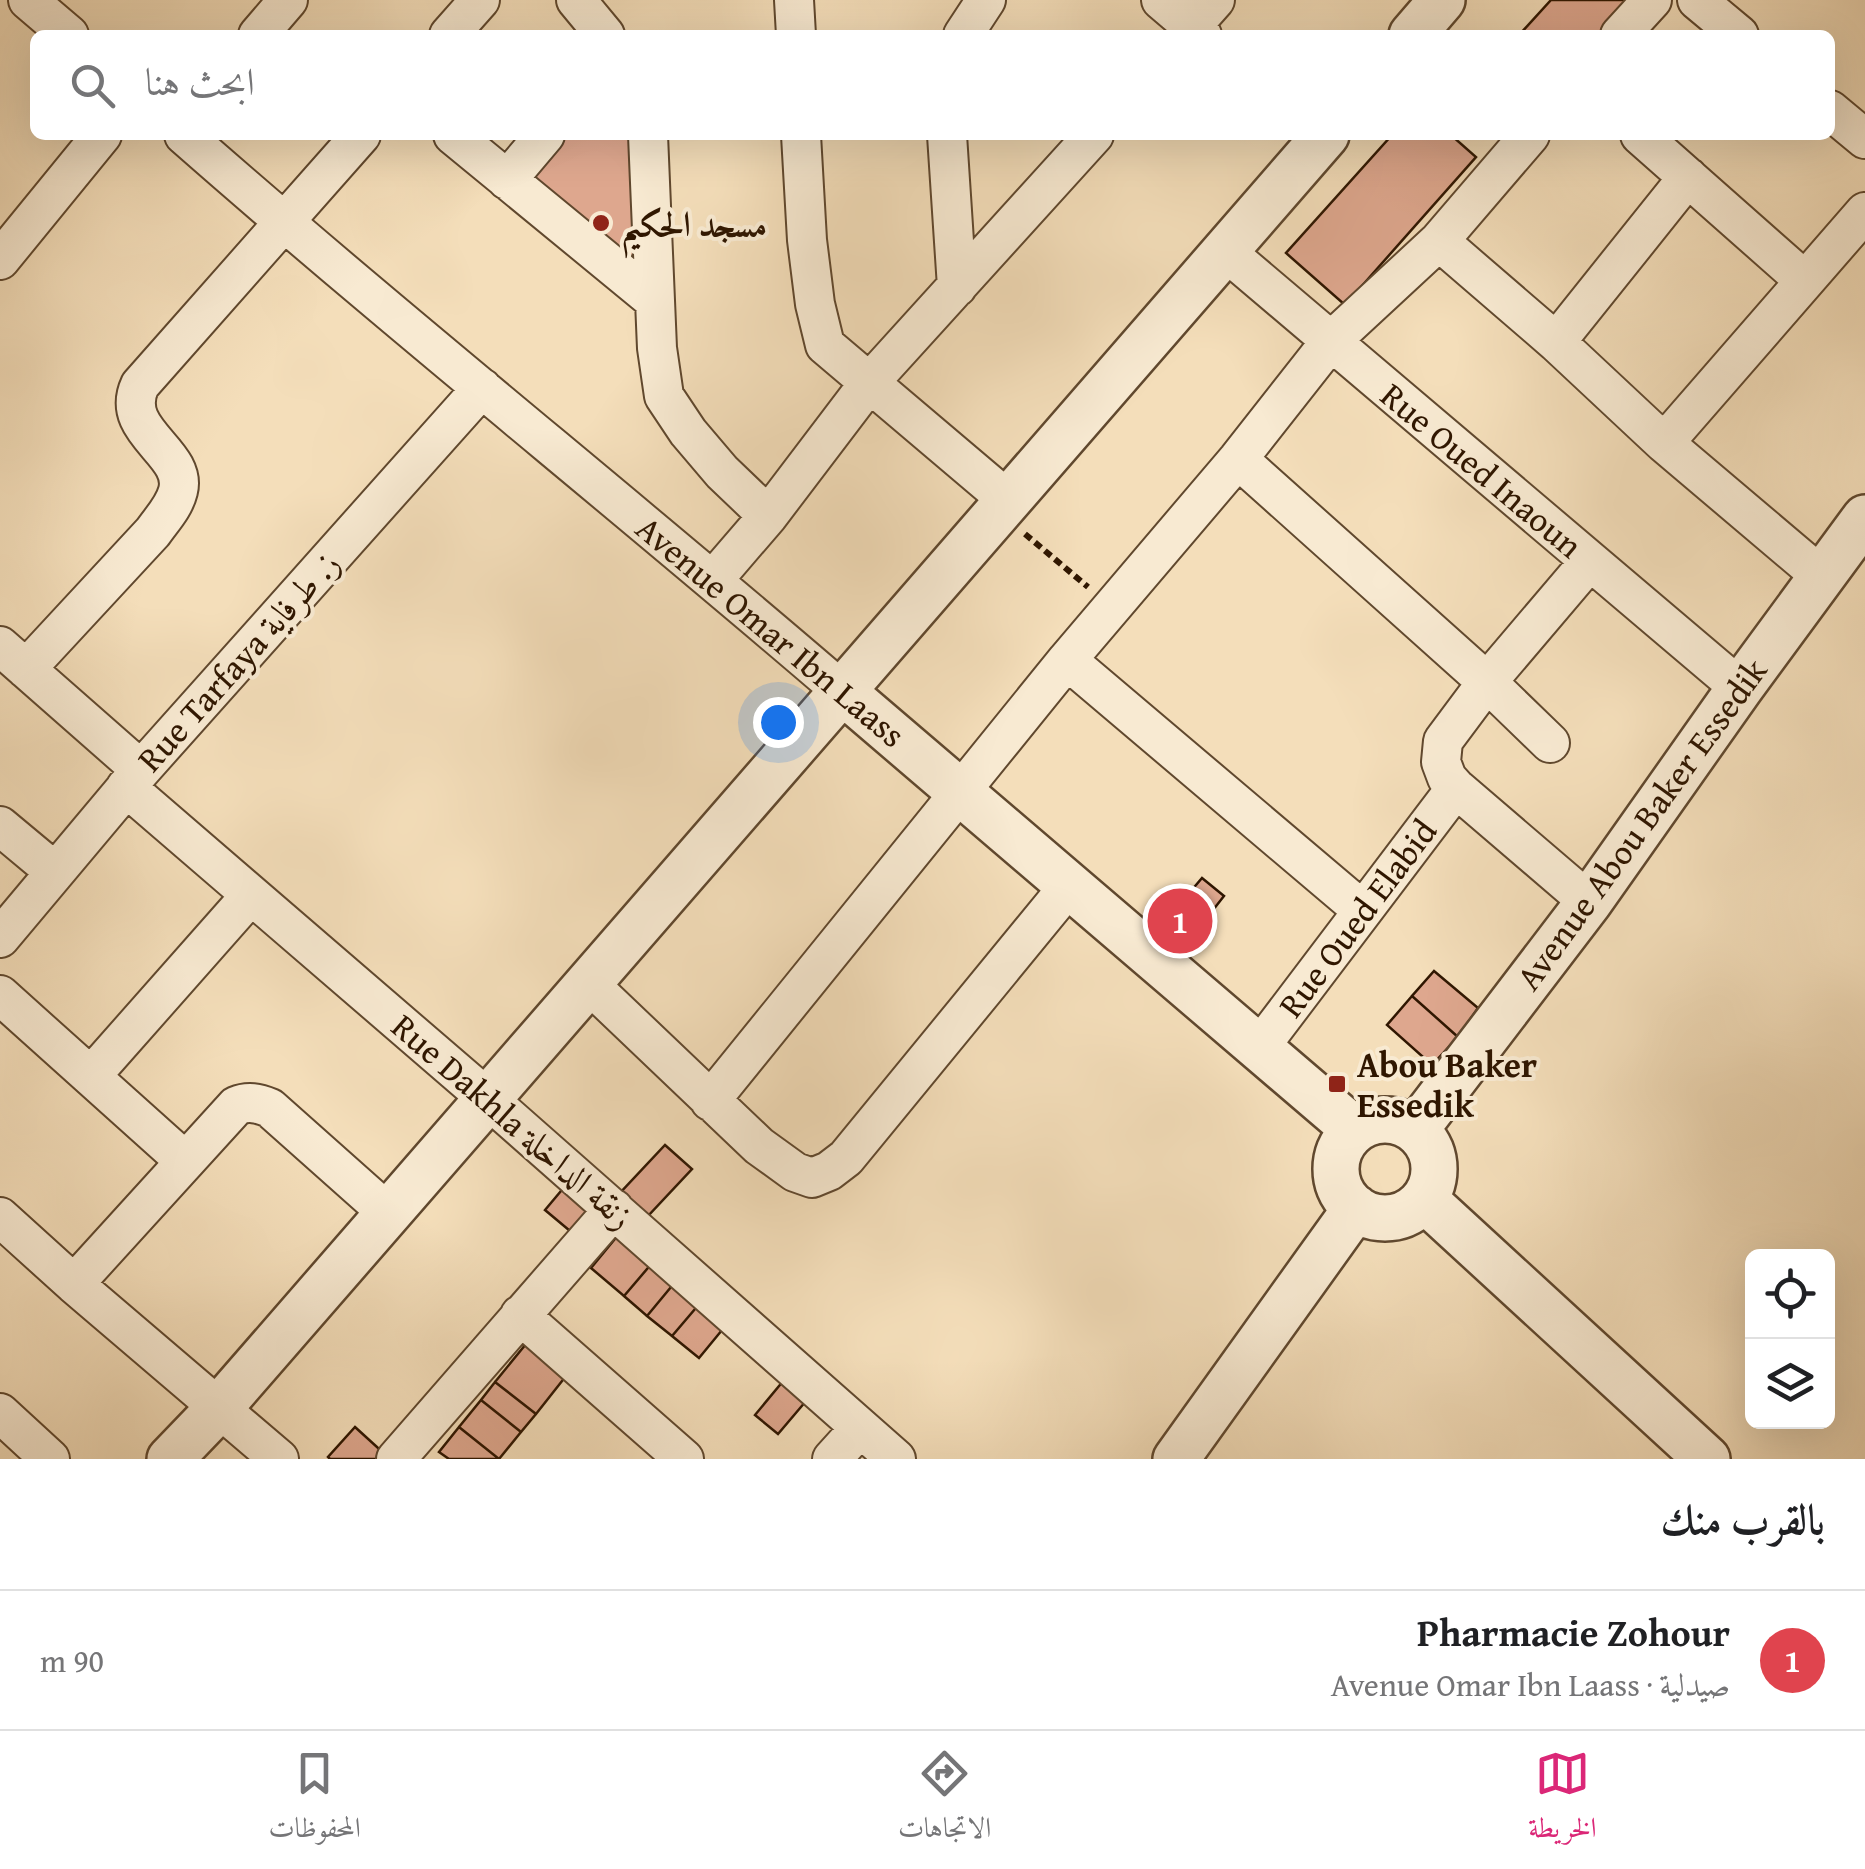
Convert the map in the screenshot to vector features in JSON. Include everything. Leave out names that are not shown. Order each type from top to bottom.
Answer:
[{"type":"street","points":[[262,30],[288,0]]},
{"type":"street","points":[[453,30],[480,0]]},
{"type":"street","points":[[576,0],[601,30]]},
{"type":"street","points":[[794,0],[796,30]]},
{"type":"street","points":[[966,30],[986,0]]},
{"type":"street","points":[[1161,0],[1198,24]]},
{"type":"street","points":[[1416,30],[1442,0]]},
{"type":"street","points":[[1625,30],[1652,0]]},
{"type":"street","points":[[1697,0],[1733,30]]},
{"type":"street","points":[[1835,114],[1865,139]]},
{"type":"street","points":[[0,260],[98,140]]},
{"type":"street","name":"Avenue Omar Ibn Laass","points":[[190,140],[713,580],[1355,1130]]},
{"type":"street","points":[[13,657],[153,532],[171,508],[179,489],[179,474],[145,431],[136,407],[140,384],[356,140]]},
{"type":"street","points":[[459,140],[655,302]]},
{"type":"street","points":[[507,180],[540,140]]},
{"type":"street","points":[[648,140],[657,348],[664,396],[722,472],[768,516]]},
{"type":"street","points":[[801,140],[807,240],[825,345],[1004,507]]},
{"type":"street","points":[[946,140],[957,286]]},
{"type":"street","points":[[713,580],[768,516],[869,384],[1089,140]]},
{"type":"street","points":[[170,1459],[1004,507],[1315,140]]},
{"type":"street","points":[[710,1102],[959,792],[1238,459],[1330,342],[1440,241],[1526,140]]},
{"type":"street","points":[[1646,140],[1804,280]]},
{"type":"street","points":[[1556,342],[1688,177]]},
{"type":"street","points":[[1664,443],[1865,212]]},
{"type":"street","points":[[1440,241],[1664,443],[1821,576]]},
{"type":"street","name":"Rue Oued Inaoun","points":[[1225,251],[1740,688]]},
{"type":"street","name":"Rue Tarfaya ز. طرفاية","points":[[0,938],[134,778],[482,388]]},
{"type":"street","points":[[1238,459],[1550,743]]},
{"type":"street","name":"Avenue Abou Baker Essedik","points":[[1415,1130],[1589,902],[1865,518]]},
{"type":"street","points":[[1589,562],[1487,682],[1443,741],[1441,762],[1446,778],[1456,788],[1589,902]]},
{"type":"street","name":"Rue Dakhla زنقة الداخلة","points":[[13,657],[251,895],[896,1459]]},
{"type":"street","points":[[1068,660],[1362,910]]},
{"type":"street","name":"Rue Oued Elabid","points":[[1259,1048],[1456,788]]},
{"type":"street","points":[[0,826],[54,872]]},
{"type":"street","points":[[588,983],[759,1146],[795,1172],[812,1178],[846,1158],[1069,886]]},
{"type":"street","points":[[90,1076],[251,895]]},
{"type":"street","points":[[0,995],[185,1161]]},
{"type":"street","points":[[74,1284],[236,1106],[244,1103],[270,1108],[388,1213]]},
{"type":"street","points":[[1369,1122],[1402,1122],[1415,1130],[1426,1141],[1434,1170],[1424,1199],[1399,1216],[1384,1218],[1356,1208],[1338,1184],[1338,1154],[1345,1141],[1369,1122]]},
{"type":"street","points":[[1424,1199],[1708,1459]]},
{"type":"street","points":[[1176,1459],[1356,1208]]},
{"type":"street","points":[[396,1459],[614,1209]]},
{"type":"street","points":[[0,1217],[279,1459]]},
{"type":"street","points":[[520,1315],[684,1459]]},
{"type":"street","points":[[0,1414],[50,1459]]},
{"type":"street","points":[[832,1459],[860,1428]]},
{"type":"path","points":[[1004,507],[1112,607]]},
{"type":"building","points":[[1551,0],[1637,0],[1610,30],[1524,30]]},
{"type":"building","name":"مسجد الحكيم","points":[[550,140],[629,140],[638,259],[609,260],[525,187]]},
{"type":"building","points":[[1388,140],[1457,140],[1476,157],[1345,305],[1286,253]]},
{"type":"building","points":[[1202,878],[1224,896],[1202,924],[1179,905]]},
{"type":"building","points":[[1434,971],[1478,1008],[1458,1037],[1412,996]]},
{"type":"building","points":[[1412,996],[1458,1037],[1432,1065],[1387,1025]]},
{"type":"building","points":[[665,1145],[692,1169],[647,1217],[620,1193]]},
{"type":"building","points":[[566,1185],[603,1215],[582,1241],[545,1210]]},
{"type":"building","points":[[619,1234],[653,1262],[624,1296],[591,1268]]},
{"type":"building","points":[[653,1262],[676,1281],[647,1316],[624,1296]]},
{"type":"building","points":[[676,1281],[701,1302],[672,1336],[647,1316]]},
{"type":"building","points":[[701,1302],[727,1324],[699,1358],[672,1336]]},
{"type":"building","points":[[526,1344],[566,1376],[536,1414],[495,1382]]},
{"type":"building","points":[[789,1374],[812,1394],[778,1434],[755,1415]]},
{"type":"building","points":[[495,1382],[536,1414],[521,1432],[481,1400]]},
{"type":"building","points":[[481,1400],[521,1432],[499,1459],[459,1427]]},
{"type":"building","points":[[355,1427],[388,1457],[330,1459]]},
{"type":"building","points":[[459,1427],[499,1459],[449,1459],[439,1452]]},
{"type":"place","name":"مسجد الحكيم","points":[[601,223]]},
{"type":"place","name":"Pharmacie Zohour","points":[[1180,921]]},
{"type":"place","name":"Abou Baker Essedik","points":[[1337,1084]]}]
